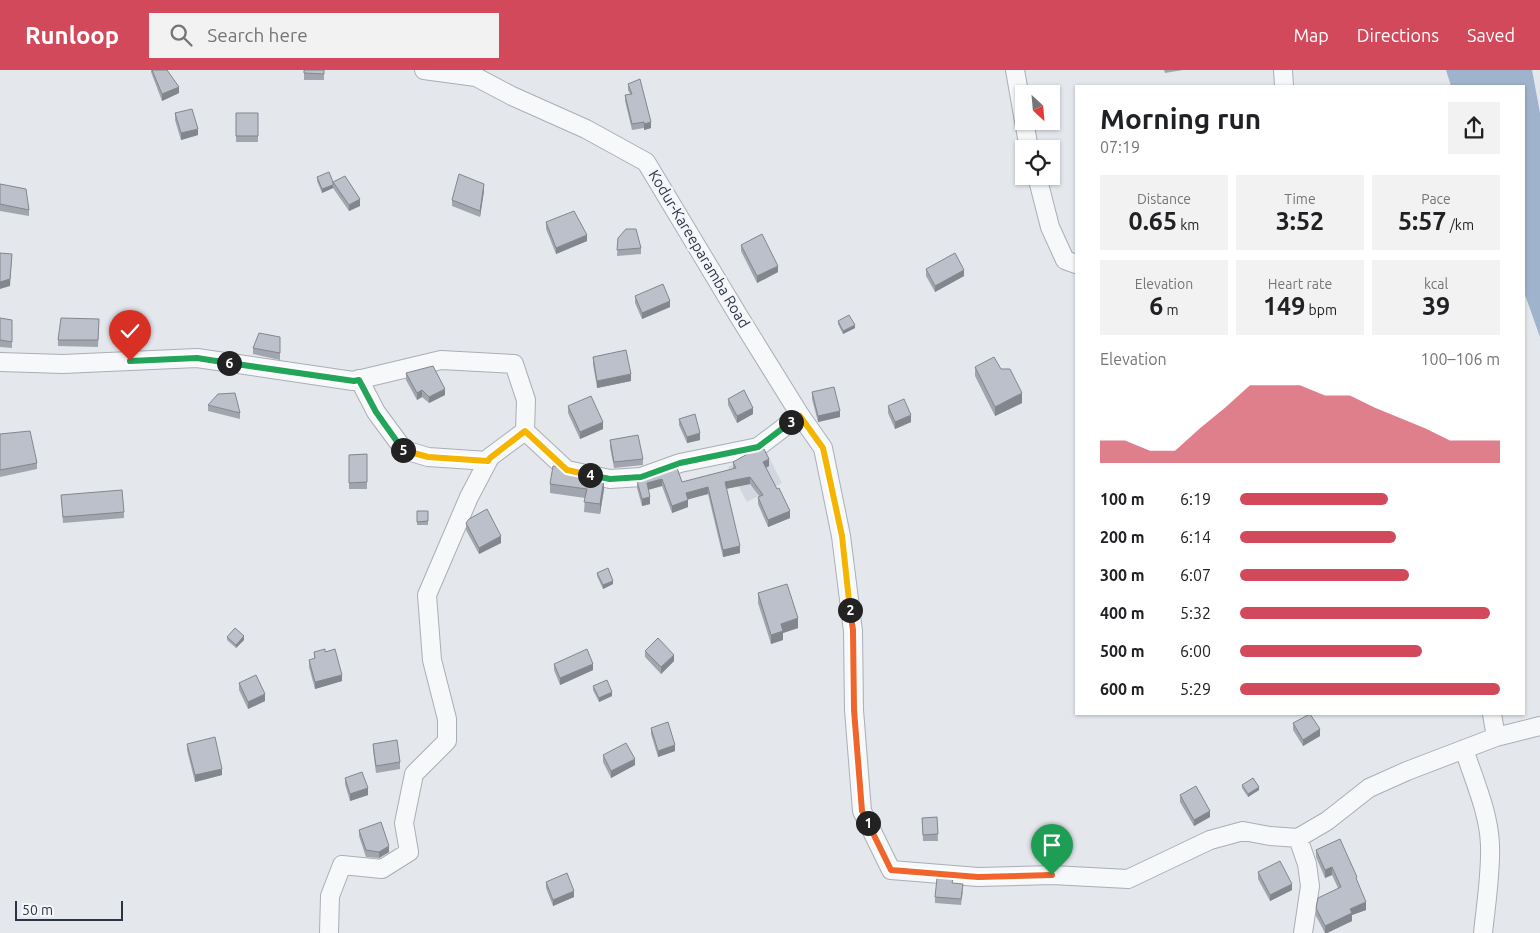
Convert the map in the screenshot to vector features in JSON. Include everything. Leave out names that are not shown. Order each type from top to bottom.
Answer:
[{"type":"street","name":"Kodur-Kareeparamba Road","points":[[424,70],[480,73],[512,96],[586,129],[646,162],[800,416],[823,448],[842,536],[853,630],[854,710],[862,811],[891,870],[978,877],[1052,875],[1128,879],[1210,840],[1243,831],[1270,836],[1298,838]]},
{"type":"street","points":[[1015,70],[1018,85]]},
{"type":"street","points":[[1283,70],[1284,85]]},
{"type":"street","points":[[1039,185],[1050,227],[1065,260],[1075,264]]},
{"type":"street","points":[[0,362],[63,364],[197,358],[354,381],[442,360],[514,364],[526,400],[525,431],[567,470],[610,479],[641,477],[680,463],[758,447],[800,416]]},
{"type":"street","points":[[359,380],[376,412],[404,450],[428,457],[488,461]]},
{"type":"street","points":[[329,933],[330,896],[342,865],[382,869],[409,852],[404,823],[414,774],[447,741],[447,719],[432,660],[428,595],[469,497],[488,461],[525,431]]},
{"type":"street","points":[[1492,715],[1496,737]]},
{"type":"street","points":[[1302,933],[1310,886],[1307,864],[1298,838],[1327,821],[1369,788],[1407,771],[1496,737],[1540,726]]},
{"type":"street","points":[[1464,749],[1485,815],[1490,844],[1489,878],[1483,933]]},
{"type":"shaded area","points":[[764,448],[782,483],[747,502],[728,467]]},
{"type":"water","points":[[1446,70],[1532,70],[1540,113],[1540,337],[1525,295],[1525,85],[1451,85]]},
{"type":"building","points":[[152,70],[167,70],[179,87],[162,94]]},
{"type":"building","points":[[304,70],[324,70],[324,74],[304,73]]},
{"type":"building","points":[[640,79],[651,122],[632,124],[625,95],[632,94],[628,84]]},
{"type":"building","points":[[192,109],[198,129],[181,133],[175,113]]},
{"type":"building","points":[[236,113],[258,113],[258,136],[236,136]]},
{"type":"building","points":[[329,172],[333,185],[322,189],[317,177]]},
{"type":"building","points":[[459,174],[484,184],[480,211],[452,200]]},
{"type":"building","points":[[345,176],[360,199],[349,205],[333,182]]},
{"type":"building","points":[[0,184],[26,189],[29,210],[0,204]]},
{"type":"building","points":[[574,211],[587,235],[556,248],[546,222]]},
{"type":"building","points":[[626,229],[636,229],[641,248],[617,250],[618,238]]},
{"type":"building","points":[[762,234],[778,266],[757,276],[741,245]]},
{"type":"building","points":[[0,253],[12,254],[10,279],[0,282]]},
{"type":"building","points":[[955,253],[964,270],[935,286],[926,269]]},
{"type":"building","points":[[663,284],[670,301],[642,313],[635,296]]},
{"type":"building","points":[[849,315],[855,325],[843,331],[838,321]]},
{"type":"building","points":[[0,318],[12,320],[12,342],[0,340]]},
{"type":"building","points":[[61,318],[99,319],[98,340],[58,340]]},
{"type":"building","points":[[259,333],[280,337],[280,353],[253,348]]},
{"type":"building","points":[[626,350],[631,374],[597,381],[593,357]]},
{"type":"building","points":[[994,357],[1001,369],[1010,369],[1022,393],[995,407],[975,367]]},
{"type":"building","points":[[433,366],[445,389],[429,397],[422,390],[417,393],[406,373]]},
{"type":"building","points":[[834,387],[840,411],[818,416],[812,392]]},
{"type":"building","points":[[744,390],[753,408],[737,416],[728,399]]},
{"type":"building","points":[[235,393],[240,413],[208,405],[218,394]]},
{"type":"building","points":[[591,396],[603,422],[580,432],[568,406]]},
{"type":"building","points":[[904,399],[911,415],[895,422],[888,406]]},
{"type":"building","points":[[695,414],[700,433],[687,437],[679,419]]},
{"type":"building","points":[[30,431],[37,463],[0,470],[0,434]]},
{"type":"building","points":[[638,435],[643,459],[614,462],[610,440]]},
{"type":"building","points":[[764,449],[769,459],[763,462],[790,511],[768,520],[758,497],[763,495],[750,477],[725,482],[740,546],[723,550],[708,487],[686,493],[688,500],[672,506],[662,479],[647,483],[650,497],[642,499],[637,481],[645,480],[677,468],[682,482],[736,468],[733,462],[751,452]]},
{"type":"building","points":[[367,454],[367,482],[349,483],[349,455]]},
{"type":"building","points":[[553,466],[565,471],[604,479],[600,504],[584,502],[587,489],[550,484]]},
{"type":"building","points":[[122,490],[124,512],[63,517],[61,495]]},
{"type":"building","points":[[487,509],[501,536],[479,548],[466,523],[469,519]]},
{"type":"building","points":[[417,511],[428,511],[428,521],[417,522]]},
{"type":"building","points":[[608,568],[613,581],[603,585],[597,573]]},
{"type":"building","points":[[787,584],[798,618],[781,624],[783,631],[771,635],[758,593]]},
{"type":"building","points":[[235,628],[244,636],[236,645],[227,637]]},
{"type":"building","points":[[658,638],[674,655],[661,667],[645,651]]},
{"type":"building","points":[[325,649],[325,652],[335,649],[342,675],[315,682],[309,660],[315,658],[314,652]]},
{"type":"building","points":[[587,649],[593,664],[560,678],[554,664]]},
{"type":"building","points":[[256,675],[265,694],[248,702],[239,683]]},
{"type":"building","points":[[607,680],[612,692],[599,698],[593,686]]},
{"type":"building","points":[[1311,715],[1320,729],[1303,740],[1293,723]]},
{"type":"building","points":[[668,722],[675,745],[658,751],[651,728]]},
{"type":"building","points":[[215,737],[222,769],[195,775],[187,744]]},
{"type":"building","points":[[397,740],[400,762],[376,766],[373,744]]},
{"type":"building","points":[[626,743],[635,759],[611,771],[603,755]]},
{"type":"building","points":[[362,772],[368,788],[350,794],[345,778]]},
{"type":"building","points":[[1253,778],[1259,787],[1248,794],[1242,785]]},
{"type":"building","points":[[1196,786],[1210,811],[1194,820],[1180,795]]},
{"type":"building","points":[[937,817],[938,834],[923,835],[922,818]]},
{"type":"building","points":[[381,822],[389,846],[379,852],[366,850],[359,830]]},
{"type":"building","points":[[1340,839],[1366,902],[1350,909],[1352,913],[1325,926],[1316,908],[1318,898],[1341,887],[1332,867],[1325,870],[1316,850]]},
{"type":"building","points":[[1280,861],[1292,884],[1270,895],[1258,872]]},
{"type":"building","points":[[567,873],[574,891],[553,900],[546,882]]},
{"type":"building","points":[[937,878],[953,879],[952,883],[963,884],[961,899],[935,897]]},
{"type":"route","points":[[130,361],[197,358],[354,381],[359,380],[376,412],[404,450],[428,457],[488,461],[525,431],[567,470],[610,479],[641,477],[680,463],[758,447],[800,416],[823,448],[842,536],[853,630],[854,710],[862,811],[891,870],[978,877],[1052,875]]}]
